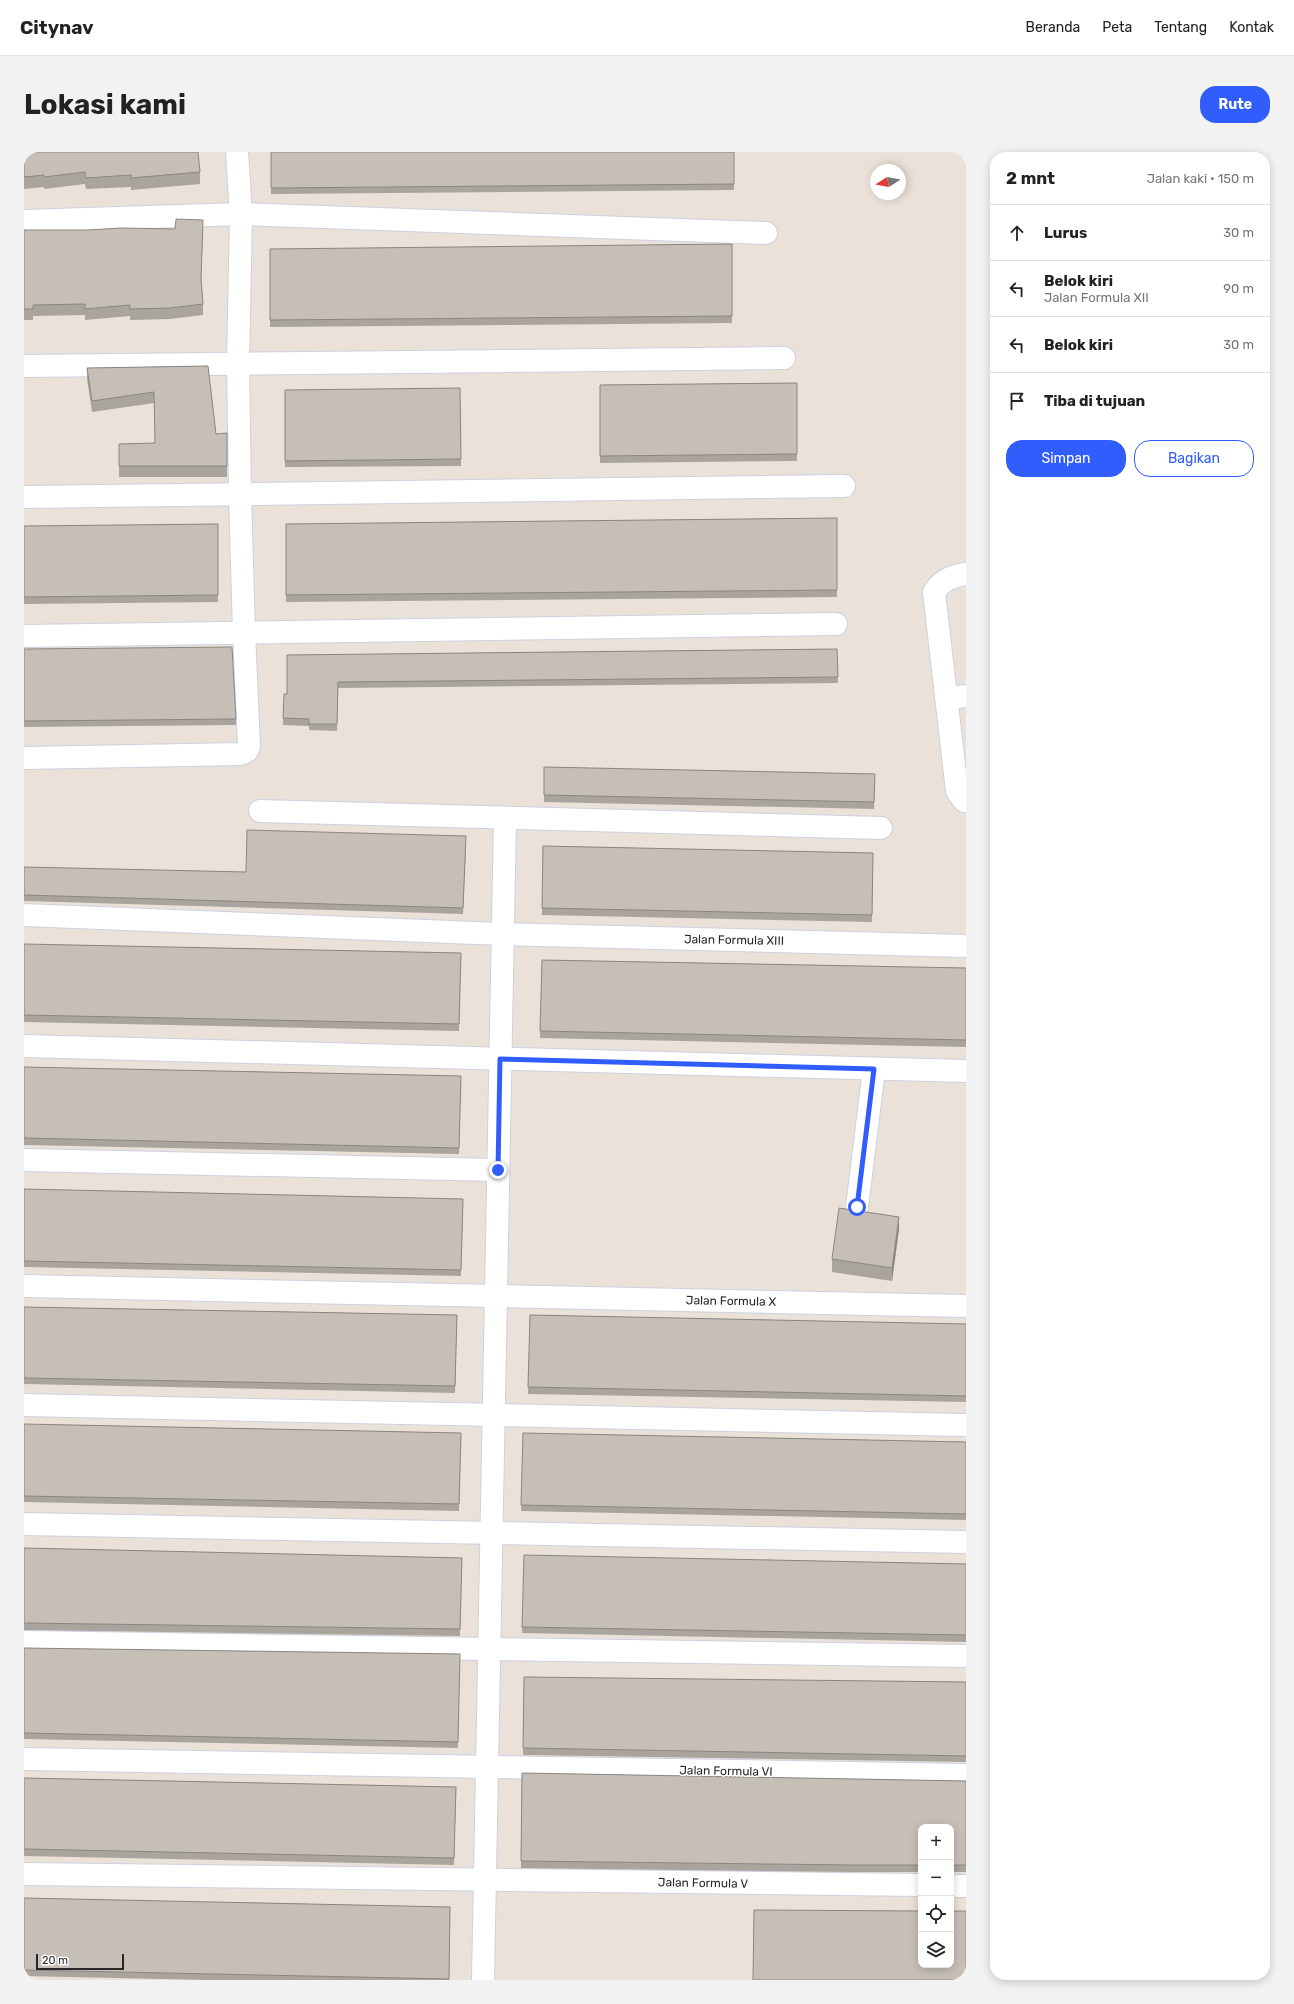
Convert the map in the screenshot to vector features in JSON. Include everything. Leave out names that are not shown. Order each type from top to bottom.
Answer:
[{"type":"street","points":[[24,758],[234,754],[247,751],[249,746],[240,494],[238,364],[241,214],[237,152]]},
{"type":"street","points":[[24,221],[241,214],[766,233]]},
{"type":"street","points":[[24,366],[784,358]]},
{"type":"street","points":[[24,497],[844,486]]},
{"type":"street","points":[[966,574],[955,576],[940,583],[934,592],[956,697],[957,791],[966,802]]},
{"type":"street","points":[[24,636],[836,624]]},
{"type":"street","points":[[260,811],[881,828]]},
{"type":"street","points":[[483,1980],[504,818]]},
{"type":"street","name":"Jalan Formula XIII","points":[[24,915],[502,934],[966,946]]},
{"type":"street","points":[[24,1046],[966,1071]]},
{"type":"street","points":[[857,1207],[874,1069]]},
{"type":"street","points":[[24,1160],[498,1170]]},
{"type":"street","name":"Jalan Formula X","points":[[24,1286],[966,1306]]},
{"type":"street","points":[[24,1405],[966,1425]]},
{"type":"street","points":[[24,1524],[966,1542]]},
{"type":"street","points":[[24,1642],[966,1656]]},
{"type":"street","name":"Jalan Formula VI","points":[[24,1759],[966,1776]]},
{"type":"street","name":"Jalan Formula V","points":[[24,1874],[918,1886]]},
{"type":"street","points":[[954,1886],[966,1886]]},
{"type":"building","points":[[24,152],[198,152],[200,172],[131,178],[131,175],[86,178],[85,172],[44,177],[44,175],[24,177]]},
{"type":"building","points":[[271,152],[734,152],[734,184],[271,188]]},
{"type":"building","points":[[176,219],[203,220],[201,279],[203,304],[170,308],[130,309],[130,305],[85,309],[85,304],[33,305],[33,309],[24,309],[24,230],[88,230],[121,228],[175,229]]},
{"type":"building","points":[[732,244],[732,316],[270,320],[270,249]]},
{"type":"building","points":[[208,366],[216,434],[227,433],[227,466],[119,466],[119,444],[155,443],[154,392],[92,401],[87,368]]},
{"type":"building","points":[[797,383],[797,454],[600,456],[600,385]]},
{"type":"building","points":[[460,388],[461,459],[285,461],[285,390]]},
{"type":"building","points":[[837,518],[837,590],[286,595],[286,524]]},
{"type":"building","points":[[218,524],[218,595],[24,597],[24,526]]},
{"type":"building","points":[[232,647],[236,719],[24,721],[24,649]]},
{"type":"building","points":[[837,649],[838,677],[338,682],[337,724],[309,724],[309,719],[283,718],[284,694],[287,694],[287,655]]},
{"type":"building","points":[[544,767],[875,774],[874,802],[544,795]]},
{"type":"building","points":[[247,830],[466,836],[463,908],[24,895],[24,867],[246,872]]},
{"type":"building","points":[[543,846],[873,853],[872,915],[542,908]]},
{"type":"building","points":[[24,944],[461,953],[459,1024],[24,1015]]},
{"type":"building","points":[[542,960],[966,968],[966,1040],[540,1031]]},
{"type":"building","points":[[24,1067],[461,1076],[459,1148],[24,1138]]},
{"type":"building","points":[[24,1189],[463,1199],[461,1270],[24,1261]]},
{"type":"building","points":[[839,1208],[899,1217],[892,1268],[832,1259]]},
{"type":"building","points":[[24,1307],[457,1315],[455,1386],[24,1378]]},
{"type":"building","points":[[530,1315],[966,1324],[966,1396],[528,1387]]},
{"type":"building","points":[[24,1424],[461,1433],[459,1504],[24,1496]]},
{"type":"building","points":[[523,1433],[966,1442],[966,1514],[521,1505]]},
{"type":"building","points":[[24,1548],[462,1558],[460,1629],[24,1623]]},
{"type":"building","points":[[524,1555],[966,1564],[966,1635],[522,1627]]},
{"type":"building","points":[[24,1648],[460,1654],[458,1742],[24,1733]]},
{"type":"building","points":[[524,1677],[966,1682],[966,1756],[523,1748]]},
{"type":"building","points":[[522,1773],[966,1781],[966,1865],[954,1865],[954,1824],[918,1824],[918,1865],[521,1861]]},
{"type":"building","points":[[24,1778],[456,1787],[454,1858],[24,1849]]},
{"type":"building","points":[[24,1898],[450,1907],[449,1979],[24,1970]]},
{"type":"building","points":[[754,1910],[918,1911],[918,1968],[954,1968],[954,1911],[966,1911],[966,1980],[753,1980]]},
{"type":"route","points":[[498,1170],[500,1059],[874,1069],[857,1207]]}]
